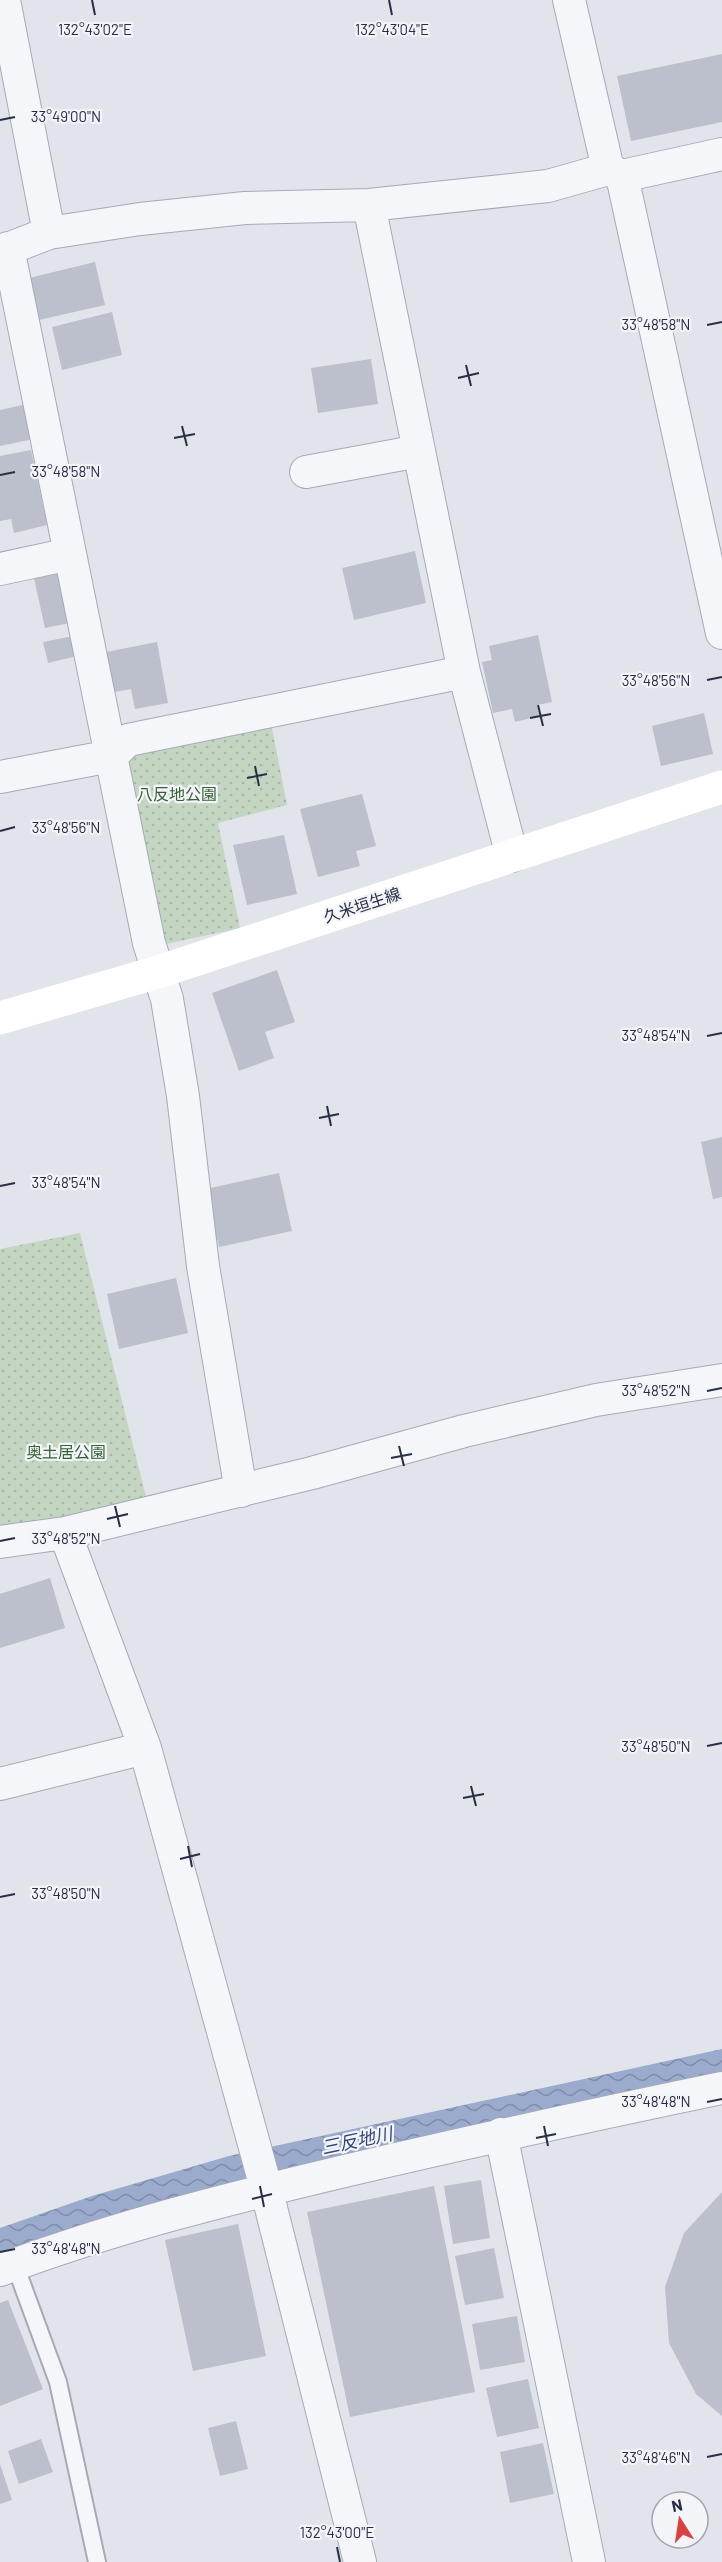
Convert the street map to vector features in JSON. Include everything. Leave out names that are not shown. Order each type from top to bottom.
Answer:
[{"type":"main road","name":"久米垣生線","points":[[0,1018],[158,972],[722,787]]},
{"type":"street","points":[[4,0],[50,233]]},
{"type":"street","points":[[569,0],[615,173],[722,633]]},
{"type":"street","points":[[241,1491],[203,1266],[183,1096],[167,999],[149,943],[70,554],[4,250],[50,233],[140,219],[245,208],[369,206],[548,186],[722,154]]},
{"type":"street","points":[[369,206],[464,672],[512,856]]},
{"type":"street","points":[[306,472],[419,451]]},
{"type":"street","points":[[0,569],[70,554]]},
{"type":"street","points":[[0,777],[111,756],[128,740],[464,672]]},
{"type":"street","points":[[0,1542],[65,1533],[241,1491],[464,1431],[596,1400],[722,1380]]},
{"type":"street","points":[[65,1533],[145,1748],[266,2187],[360,2562]]},
{"type":"street","points":[[0,1784],[145,1748]]},
{"type":"street","points":[[8,2267],[138,2222],[266,2187],[501,2134],[722,2088]]},
{"type":"street","points":[[501,2134],[589,2562]]},
{"type":"lane","points":[[8,2267],[28,2294],[58,2382],[97,2562]]},
{"type":"green space","name":"八反地公園","points":[[271,723],[287,805],[218,823],[240,928],[157,946],[120,761],[131,751]]},
{"type":"green space","name":"奥土居公園","points":[[80,1233],[147,1501],[0,1534],[0,1249]]},
{"type":"water","name":"三反地川","points":[[722,2049],[722,2080],[0,2258],[0,2228],[92,2196],[229,2156]]},
{"type":"building","points":[[722,54],[722,122],[631,141],[617,76]]},
{"type":"building","points":[[95,262],[105,305],[39,320],[29,278]]},
{"type":"building","points":[[112,312],[122,355],[62,370],[52,327]]},
{"type":"building","points":[[371,359],[378,404],[318,413],[311,368]]},
{"type":"building","points":[[27,404],[33,439],[0,446],[0,410]]},
{"type":"building","points":[[31,450],[47,525],[14,533],[11,519],[0,521],[0,456]]},
{"type":"building","points":[[415,551],[426,603],[354,620],[342,568]]},
{"type":"building","points":[[59,568],[70,623],[45,628],[33,574]]},
{"type":"building","points":[[538,635],[552,702],[537,705],[539,716],[515,722],[512,709],[493,713],[482,662],[492,660],[489,646]]},
{"type":"building","points":[[73,636],[77,656],[48,663],[43,642]]},
{"type":"building","points":[[157,642],[168,703],[135,709],[131,689],[109,693],[101,653]]},
{"type":"building","points":[[704,713],[713,754],[661,766],[652,726]]},
{"type":"building","points":[[362,794],[376,846],[356,851],[360,866],[318,877],[300,809]]},
{"type":"building","points":[[284,835],[297,894],[247,905],[233,845]]},
{"type":"building","points":[[277,970],[295,1022],[265,1032],[274,1058],[239,1071],[212,993]]},
{"type":"building","points":[[722,1137],[722,1197],[713,1199],[701,1142]]},
{"type":"building","points":[[279,1173],[292,1231],[219,1247],[206,1189]]},
{"type":"building","points":[[176,1278],[188,1333],[119,1349],[107,1294]]},
{"type":"building","points":[[50,1578],[65,1628],[0,1648],[0,1594]]},
{"type":"building","points":[[481,2180],[490,2238],[453,2244],[444,2186]]},
{"type":"building","points":[[434,2186],[475,2392],[350,2417],[307,2212]]},
{"type":"building","points":[[722,2192],[722,2416],[696,2394],[669,2343],[665,2287],[684,2233]]},
{"type":"building","points":[[238,2224],[266,2356],[193,2371],[165,2240]]},
{"type":"building","points":[[494,2248],[504,2298],[465,2305],[455,2256]]},
{"type":"building","points":[[8,2300],[43,2389],[0,2406],[0,2303]]},
{"type":"building","points":[[517,2316],[525,2362],[480,2370],[472,2324]]},
{"type":"building","points":[[528,2379],[539,2428],[497,2437],[486,2388]]},
{"type":"building","points":[[236,2421],[248,2469],[220,2476],[208,2428]]},
{"type":"building","points":[[41,2439],[53,2472],[19,2484],[8,2451]]},
{"type":"building","points":[[543,2443],[554,2494],[510,2503],[500,2452]]},
{"type":"building","points":[[0,2464],[12,2500],[0,2504]]}]
